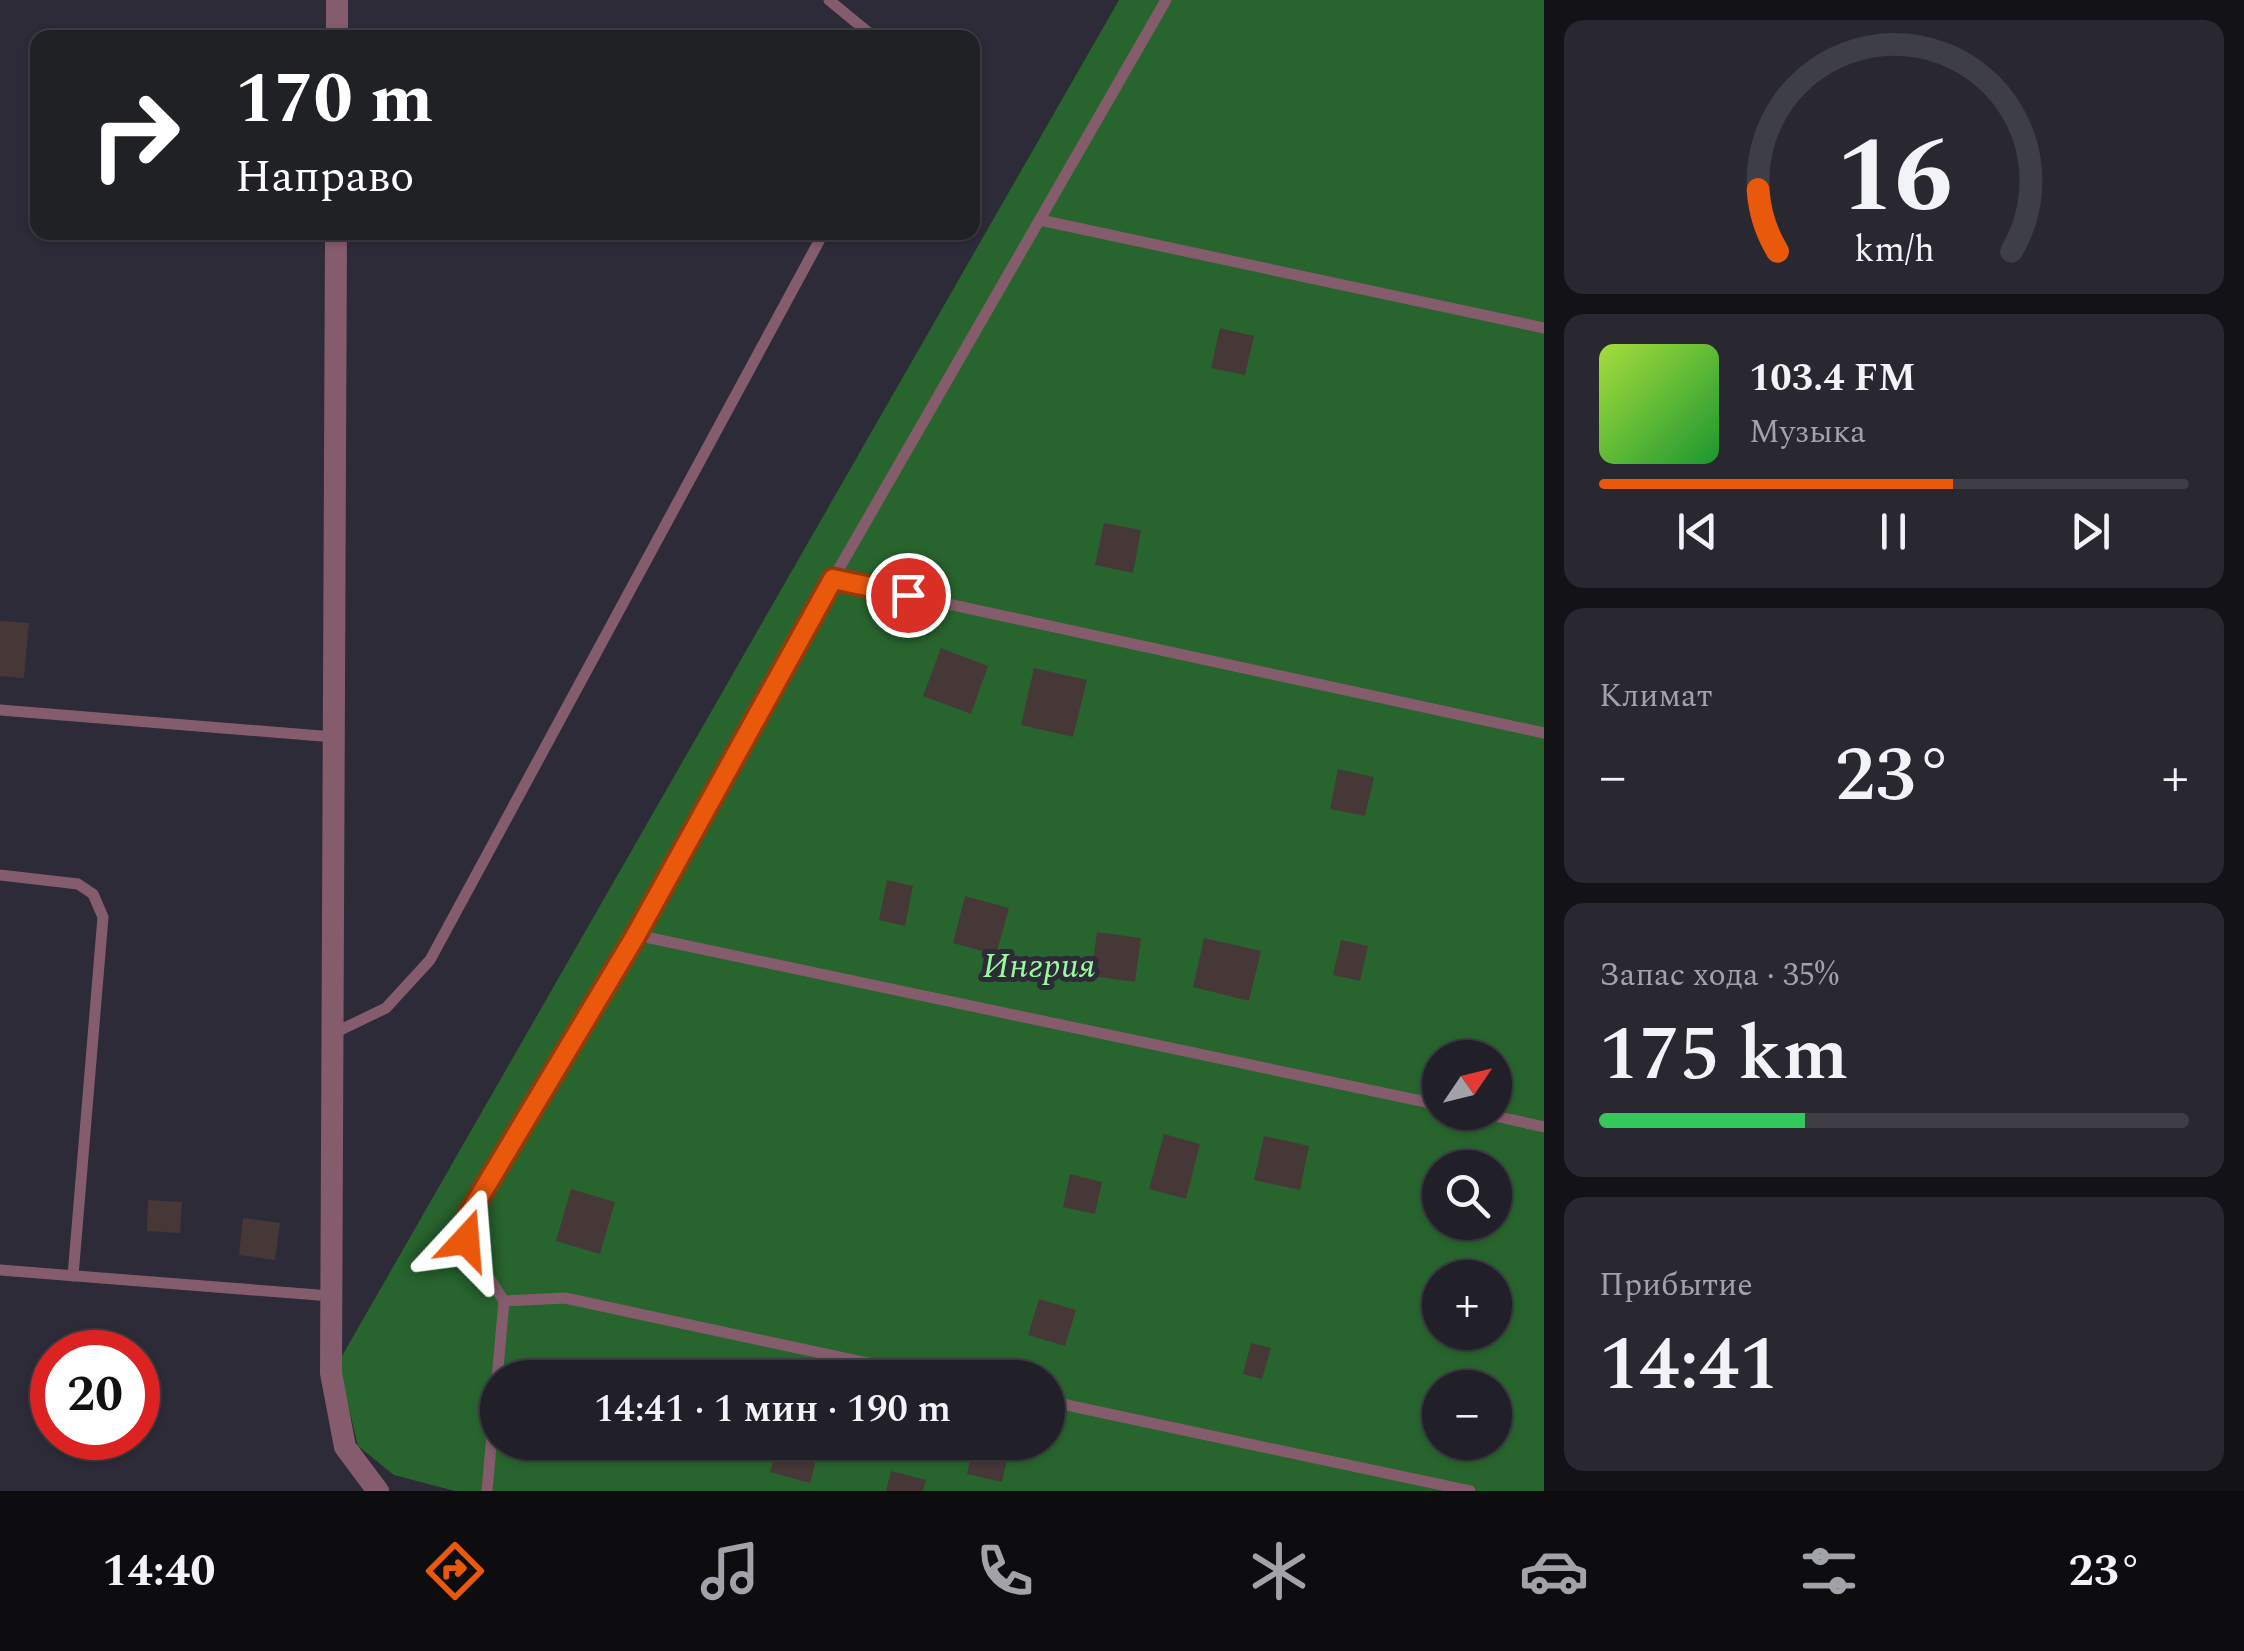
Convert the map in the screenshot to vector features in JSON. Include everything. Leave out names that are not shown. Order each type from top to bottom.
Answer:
[{"type":"street","points":[[336,0],[336,30]]},
{"type":"street","points":[[336,240],[331,1373],[345,1447],[377,1491]]},
{"type":"lane","points":[[829,0],[865,30]]},
{"type":"lane","points":[[487,1491],[504,1301],[466,1240],[469,1214],[636,935],[833,579],[1166,0]]},
{"type":"lane","points":[[1040,220],[1544,328]]},
{"type":"lane","points":[[333,1033],[386,1008],[430,960],[820,240]]},
{"type":"lane","points":[[833,579],[1544,733]]},
{"type":"lane","points":[[0,710],[334,737]]},
{"type":"lane","points":[[0,875],[78,884],[93,894],[103,916],[73,1276]]},
{"type":"lane","points":[[636,935],[1422,1101]]},
{"type":"lane","points":[[1512,1120],[1544,1127]]},
{"type":"lane","points":[[0,1270],[331,1296]]},
{"type":"lane","points":[[504,1301],[566,1298],[854,1360]]},
{"type":"lane","points":[[1065,1405],[1470,1491]]},
{"type":"green space","name":"Ингрия","points":[[1119,0],[1544,0],[1544,1491],[455,1491],[394,1475],[358,1446],[338,1363]]},
{"type":"building","points":[[1220,328],[1254,336],[1245,375],[1211,368]]},
{"type":"building","points":[[1104,523],[1141,530],[1133,573],[1095,565]]},
{"type":"building","points":[[0,621],[29,623],[24,678],[0,676]]},
{"type":"building","points":[[941,648],[988,666],[971,714],[923,696]]},
{"type":"building","points":[[1034,668],[1087,680],[1073,737],[1021,725]]},
{"type":"building","points":[[1338,769],[1374,777],[1365,816],[1330,809]]},
{"type":"building","points":[[887,880],[913,886],[905,926],[879,920]]},
{"type":"building","points":[[965,896],[1009,908],[996,955],[953,943]]},
{"type":"building","points":[[1097,932],[1141,938],[1135,982],[1091,976]]},
{"type":"building","points":[[1204,938],[1261,951],[1249,1001],[1193,987]]},
{"type":"building","points":[[1341,940],[1368,946],[1360,981],[1333,975]]},
{"type":"building","points":[[1164,1134],[1200,1144],[1186,1199],[1149,1189]]},
{"type":"building","points":[[1264,1136],[1309,1146],[1300,1190],[1254,1180]]},
{"type":"building","points":[[1070,1174],[1102,1182],[1095,1214],[1063,1207]]},
{"type":"building","points":[[571,1189],[615,1202],[600,1254],[556,1241]]},
{"type":"building","points":[[148,1200],[182,1202],[180,1233],[147,1231]]},
{"type":"building","points":[[243,1218],[280,1223],[275,1260],[239,1255]]},
{"type":"building","points":[[1039,1299],[1076,1310],[1065,1346],[1028,1335]]},
{"type":"building","points":[[1251,1343],[1271,1348],[1262,1379],[1243,1374]]},
{"type":"building","points":[[773,1460],[816,1460],[810,1483],[770,1472]]},
{"type":"building","points":[[970,1460],[1007,1460],[1002,1482],[967,1474]]},
{"type":"building","points":[[891,1471],[926,1480],[923,1491],[886,1491]]},
{"type":"route","points":[[466,1240],[469,1214],[636,935],[833,579],[908,595]]}]
